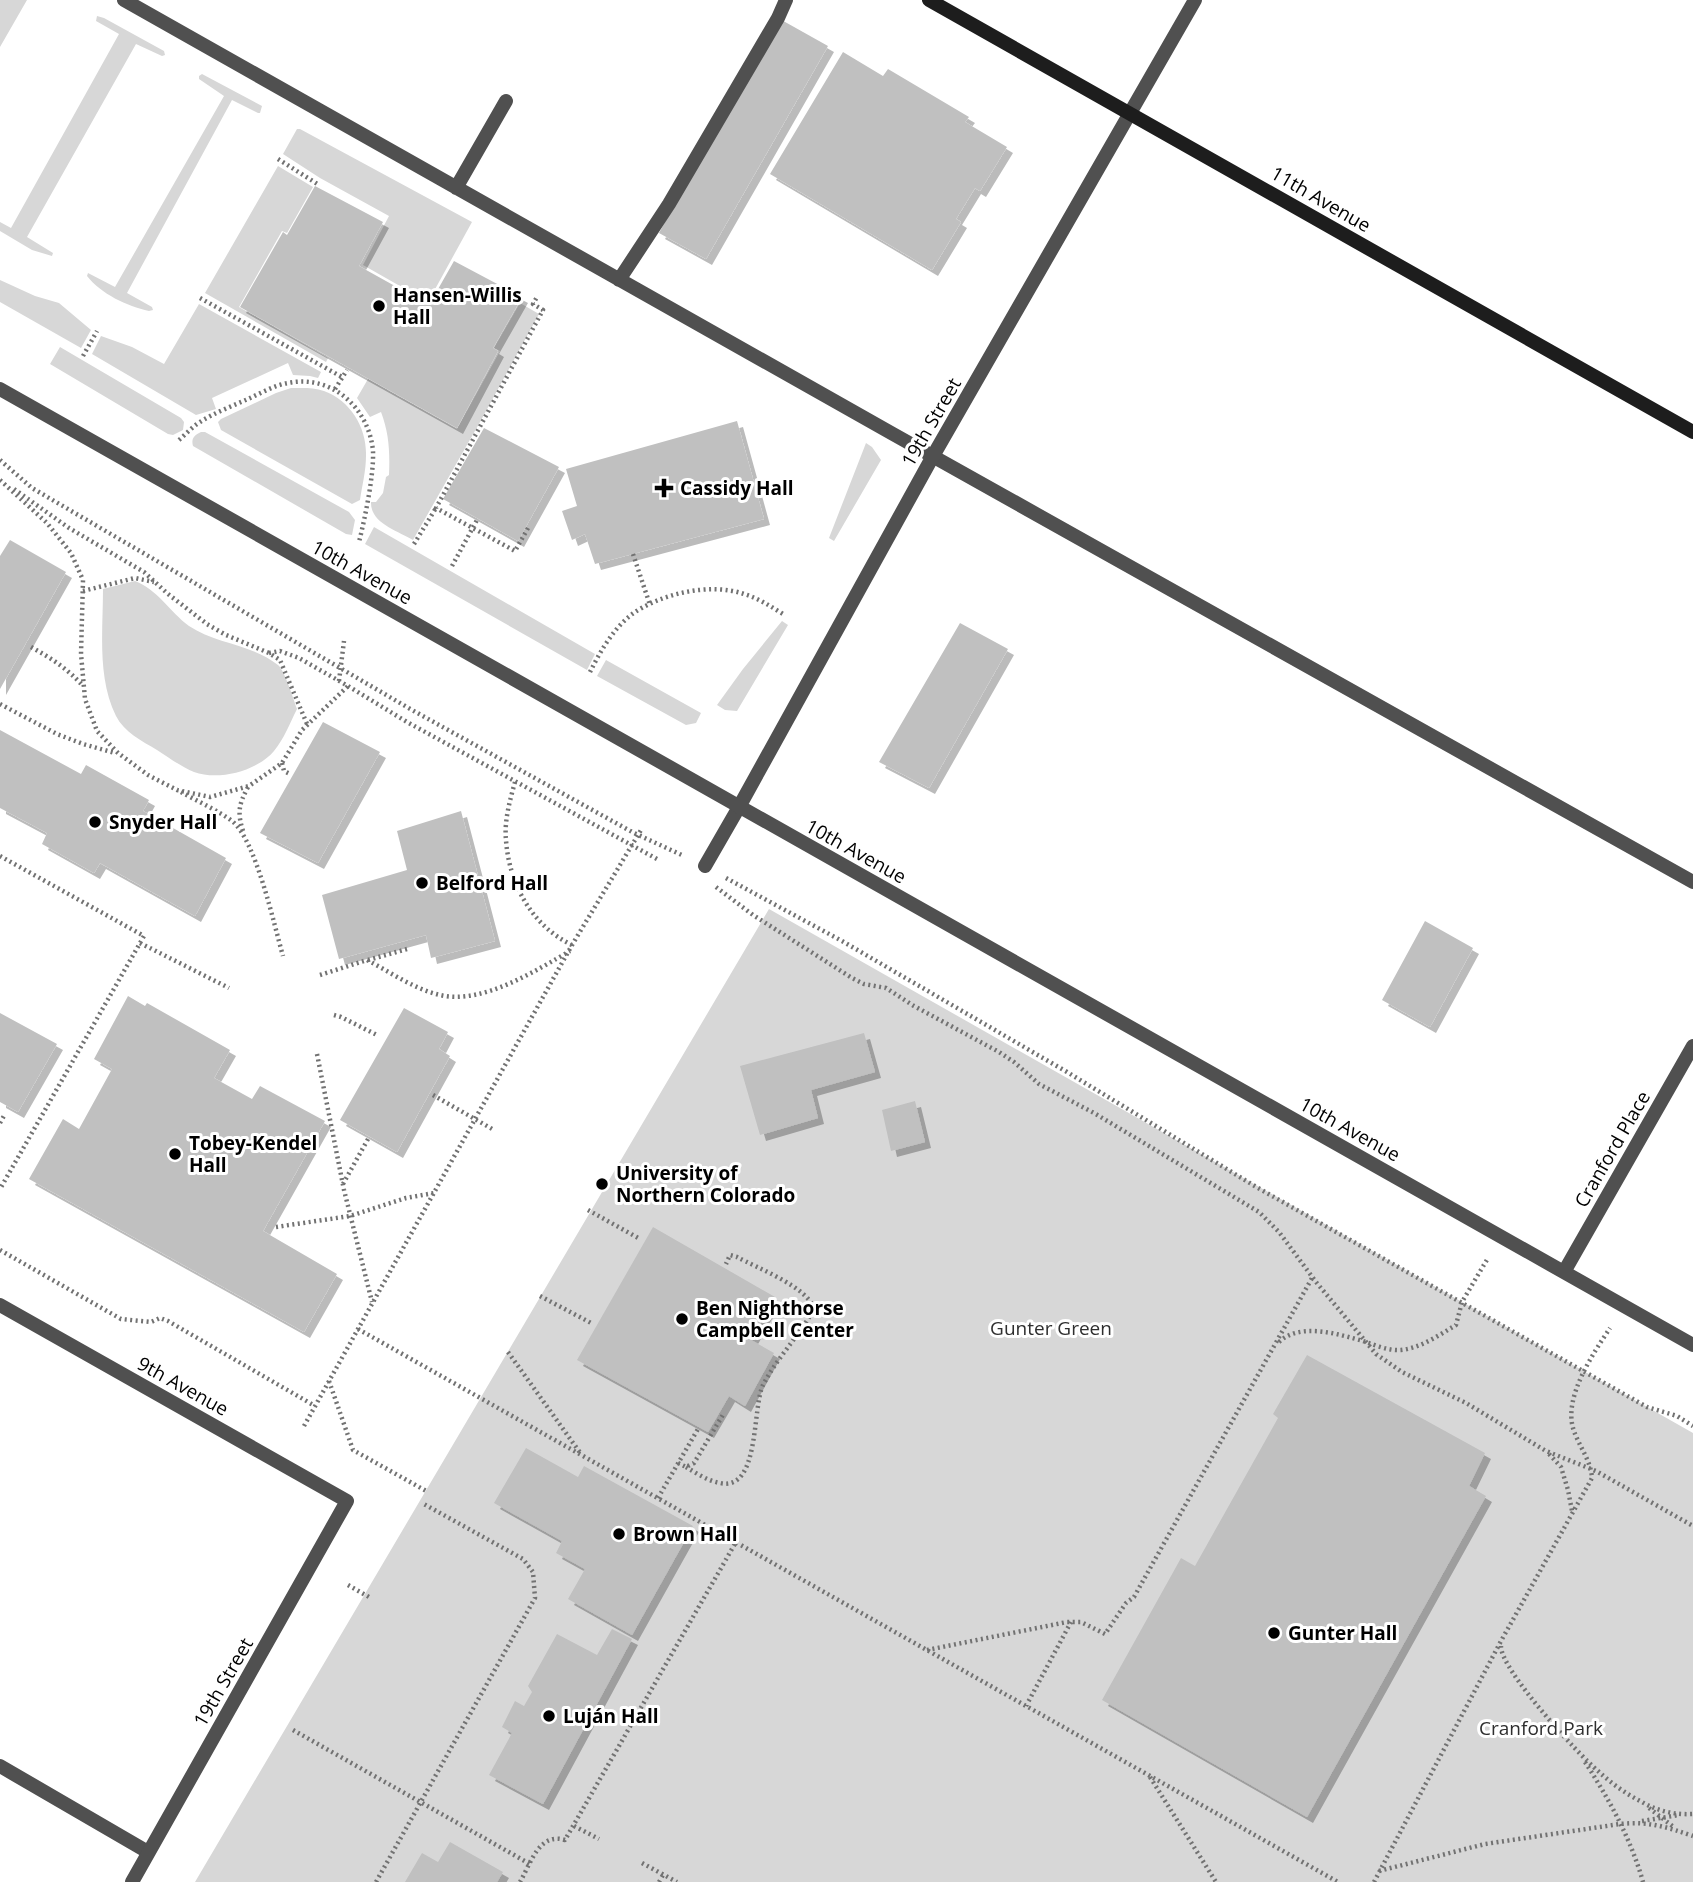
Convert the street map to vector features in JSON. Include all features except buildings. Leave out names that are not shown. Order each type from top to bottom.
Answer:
[{"type":"main road","name":"11th Avenue","points":[[929,0],[1693,432]]},
{"type":"street","points":[[124,0],[1693,882]]},
{"type":"street","points":[[619,280],[669,204],[786,0]]},
{"type":"street","name":"19th Street","points":[[705,866],[933,456],[1195,0]]},
{"type":"street","points":[[456,187],[506,101]]},
{"type":"street","name":"10th Avenue","points":[[0,389],[1693,1345]]},
{"type":"street","name":"Cranford Place","points":[[1564,1272],[1693,1046]]},
{"type":"street","name":"9th Avenue","points":[[0,1305],[347,1501]]},
{"type":"street","name":"19th Street","points":[[132,1882],[347,1501]]},
{"type":"street","points":[[0,1766],[148,1852]]},
{"type":"path","points":[[278,159],[319,185]]},
{"type":"path","points":[[415,544],[543,310],[534,304],[537,297]]},
{"type":"path","points":[[200,298],[342,377]]},
{"type":"path","points":[[83,356],[97,331]]},
{"type":"path","points":[[335,390],[347,370]]},
{"type":"path","points":[[179,440],[198,422],[287,383],[318,383],[335,390],[347,398],[361,414],[369,431],[373,452],[359,542]]},
{"type":"path","points":[[0,460],[33,488],[412,710],[864,954],[1067,1072],[1258,1188],[1647,1407],[1677,1416],[1693,1426]]},
{"type":"path","points":[[0,480],[69,528],[144,572],[207,624],[280,660],[307,724]]},
{"type":"path","points":[[0,480],[47,523],[71,553],[83,580],[81,654],[85,699],[97,731],[118,753],[148,775],[233,822],[243,834]]},
{"type":"path","points":[[436,508],[515,551],[527,528]]},
{"type":"path","points":[[452,566],[477,520]]},
{"type":"path","points":[[634,554],[650,605]]},
{"type":"path","points":[[83,591],[135,578],[155,582]]},
{"type":"path","points":[[590,672],[600,652],[631,615],[657,600],[691,590],[721,589],[743,593],[783,614]]},
{"type":"path","points":[[339,681],[344,641]]},
{"type":"path","points":[[31,647],[64,667],[84,687]]},
{"type":"path","points":[[269,653],[280,652],[299,658],[407,722],[657,859]]},
{"type":"path","points":[[177,790],[210,797],[249,786],[282,763],[307,724],[348,685]]},
{"type":"path","points":[[0,704],[57,734],[118,753]]},
{"type":"path","points":[[282,763],[284,771],[290,774]]},
{"type":"path","points":[[515,782],[508,809],[506,840],[513,874],[524,902],[541,924],[571,948]]},
{"type":"path","points":[[249,786],[240,801],[239,817],[262,882],[283,956]]},
{"type":"path","points":[[304,1426],[571,948],[639,833]]},
{"type":"path","points":[[0,856],[144,936],[0,1189]]},
{"type":"path","points":[[713,884],[753,915],[852,978],[864,984],[886,988],[999,1052],[1039,1084],[1094,1113],[1259,1212],[1279,1232],[1364,1342],[1402,1372],[1466,1403],[1546,1451],[1592,1469],[1693,1526]]},
{"type":"path","points":[[140,943],[229,988]]},
{"type":"path","points":[[367,960],[415,986],[439,995],[455,997],[471,996],[500,987],[528,975],[571,948]]},
{"type":"path","points":[[320,975],[407,949]]},
{"type":"path","points":[[334,1015],[377,1035]]},
{"type":"path","points":[[317,1054],[350,1216],[372,1303]]},
{"type":"path","points":[[433,1096],[494,1130]]},
{"type":"path","points":[[0,1123],[5,1114]]},
{"type":"path","points":[[343,1184],[368,1139]]},
{"type":"path","points":[[276,1227],[350,1216],[407,1198],[435,1193]]},
{"type":"path","points":[[588,1210],[640,1239]]},
{"type":"path","points":[[0,1250],[121,1319],[151,1322],[160,1318],[168,1321],[315,1406]]},
{"type":"path","points":[[678,1464],[721,1484],[730,1483],[740,1477],[752,1452],[762,1387],[814,1309],[812,1303],[800,1291],[737,1257],[730,1255],[726,1265]]},
{"type":"path","points":[[1273,1348],[1286,1335],[1303,1331],[1331,1333],[1378,1347],[1401,1350],[1430,1341],[1456,1325],[1462,1302],[1488,1258]]},
{"type":"path","points":[[926,1650],[1071,1622],[1082,1622],[1105,1634],[1126,1603],[1134,1597],[1312,1278]]},
{"type":"path","points":[[540,1296],[593,1324]]},
{"type":"path","points":[[1374,1882],[1501,1642],[1592,1478],[1592,1469],[1573,1430],[1570,1416],[1584,1371],[1610,1328]]},
{"type":"path","points":[[358,1329],[1338,1882]]},
{"type":"path","points":[[508,1352],[582,1455]]},
{"type":"path","points":[[329,1380],[353,1450],[428,1492]]},
{"type":"path","points":[[686,1467],[694,1463],[724,1413]]},
{"type":"path","points":[[658,1498],[698,1429]]},
{"type":"path","points":[[1546,1451],[1561,1467],[1569,1490],[1572,1511]]},
{"type":"path","points":[[376,1882],[535,1598],[533,1572],[523,1559],[422,1503]]},
{"type":"path","points":[[520,1882],[542,1844],[549,1839],[565,1840],[574,1826],[736,1542]]},
{"type":"path","points":[[348,1585],[369,1597]]},
{"type":"path","points":[[1026,1706],[1071,1622]]},
{"type":"path","points":[[1501,1642],[1500,1652],[1508,1667],[1579,1753],[1598,1771],[1681,1832]]},
{"type":"path","points":[[293,1730],[531,1864]]},
{"type":"path","points":[[1579,1753],[1601,1785],[1638,1864],[1643,1882]]},
{"type":"path","points":[[1147,1774],[1216,1882]]},
{"type":"path","points":[[1642,1803],[1683,1815]]},
{"type":"path","points":[[1378,1871],[1485,1844],[1693,1814]]},
{"type":"path","points":[[1637,1822],[1662,1825],[1693,1836]]},
{"type":"path","points":[[574,1826],[599,1839]]},
{"type":"path","points":[[642,1863],[677,1882]]},
{"type":"path","points":[[659,1882],[663,1875]]},
{"type":"green space","points":[[0,0],[27,0],[0,47]]},
{"type":"green space","points":[[97,16],[164,51],[165,55],[136,44],[27,237],[53,253],[52,256],[32,250],[0,231],[0,222],[11,228],[119,34],[96,21]]},
{"type":"green space","points":[[202,74],[262,106],[258,113],[232,100],[127,293],[152,307],[153,310],[149,311],[115,298],[87,276],[88,273],[115,287],[224,96],[199,79]]},
{"type":"green space","points":[[297,129],[472,222],[428,302],[363,265],[389,216],[283,154]]},
{"type":"green space","points":[[278,166],[313,187],[287,233],[282,231],[239,307],[328,358],[326,362],[205,293]]},
{"type":"green space","points":[[0,280],[35,296],[59,303],[91,330],[81,348],[0,302]]},
{"type":"green space","points":[[520,303],[539,314],[413,540],[386,526],[375,516],[371,502],[376,502],[383,493],[386,477],[389,475],[386,427],[381,412],[370,417],[357,398],[368,379],[457,429],[500,351],[494,348]]},
{"type":"green space","points":[[199,304],[321,372],[318,378],[293,375],[288,363],[212,398],[216,409],[196,415],[92,354],[101,336],[132,347],[164,364]]},
{"type":"green space","points":[[60,347],[181,418],[184,422],[183,430],[173,435],[168,434],[50,364]]},
{"type":"green space","points":[[291,388],[324,391],[342,401],[356,417],[366,446],[360,500],[352,504],[221,430],[218,422],[221,419]]},
{"type":"green space","points":[[201,432],[349,512],[355,520],[352,535],[193,446],[192,441]]},
{"type":"green space","points":[[866,443],[881,460],[834,541],[829,538]]},
{"type":"green space","points":[[374,527],[595,654],[587,670],[365,544]]},
{"type":"green space","points":[[135,581],[150,589],[182,620],[199,632],[268,658],[281,668],[297,709],[281,741],[267,758],[248,769],[226,775],[204,775],[176,762],[134,736],[119,722],[110,701],[104,670],[103,589]]},
{"type":"green space","points":[[782,621],[788,625],[737,711],[725,710],[717,705],[743,669]]},
{"type":"green space","points":[[606,660],[701,713],[696,723],[686,725],[597,676]]},
{"type":"green space","name":"University of Northern Colorado","points":[[769,909],[1693,1433],[1693,1882],[195,1882]]},
{"type":"place","name":"Hansen-Willis Hall","points":[[379,306]]},
{"type":"place","name":"Cassidy Hall","points":[[664,488]]},
{"type":"place","name":"Snyder Hall","points":[[95,822]]},
{"type":"place","name":"Belford Hall","points":[[422,883]]},
{"type":"place","name":"Tobey-Kendel Hall","points":[[175,1154]]},
{"type":"place","name":"University of Northern Colorado","points":[[602,1184]]},
{"type":"place","name":"Ben Nighthorse Campbell Center","points":[[682,1319]]},
{"type":"place","name":"Brown Hall","points":[[619,1534]]},
{"type":"place","name":"Gunter Hall","points":[[1274,1633]]},
{"type":"place","name":"Luján Hall","points":[[549,1716]]},
{"type":"park label","name":"Gunter Green","points":[[1051,1328]]},
{"type":"park label","name":"Cranford Park","points":[[1541,1728]]}]
